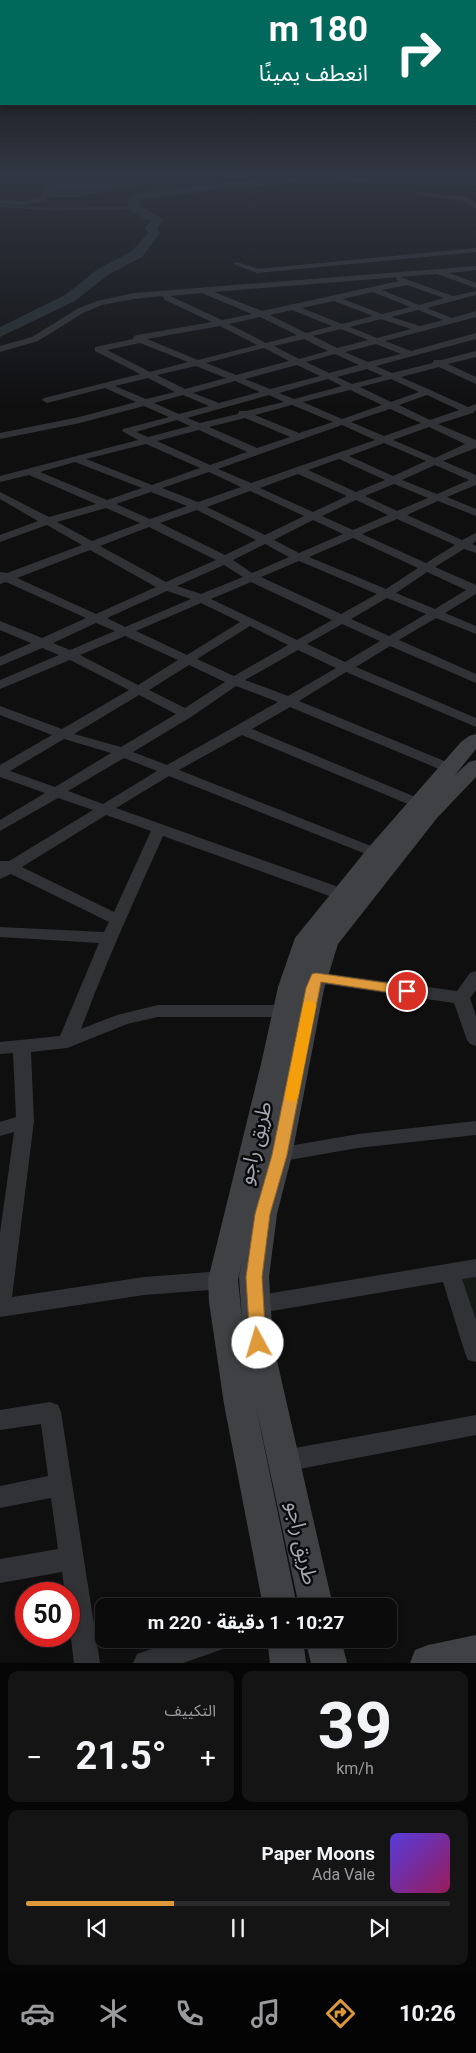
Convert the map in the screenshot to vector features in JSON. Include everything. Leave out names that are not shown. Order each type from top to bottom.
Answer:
[{"type":"main road","name":"طريق راجو","points":[[278,1598],[240,1404],[224,1302],[223,1280],[265,1157],[312,988],[305,976],[307,938],[341,894],[449,768],[476,740]]},
{"type":"main road","name":"طريق راجو","points":[[314,1598],[259,1352],[254,1305],[254,1277],[263,1214],[265,1157],[274,1064],[285,1011],[327,942],[430,814],[476,766]]},
{"type":"main road","points":[[286,1648],[288,1663]]},
{"type":"main road","points":[[325,1648],[328,1663]]},
{"type":"main road","points":[[428,1663],[476,1653]]},
{"type":"street","points":[[238,264],[257,271],[311,264],[469,251]]},
{"type":"street","points":[[398,257],[476,286]]},
{"type":"street","points":[[352,261],[468,304]]},
{"type":"street","points":[[311,264],[341,278],[468,326]]},
{"type":"street","points":[[0,349],[36,339],[80,311],[100,303],[134,296],[476,268]]},
{"type":"street","points":[[272,269],[335,298],[380,316],[422,329]]},
{"type":"street","points":[[140,340],[137,338],[221,323],[408,282]]},
{"type":"street","points":[[203,290],[260,314],[335,351],[473,410]]},
{"type":"street","points":[[164,293],[168,298],[298,362],[475,444]]},
{"type":"street","points":[[47,400],[476,293]]},
{"type":"street","points":[[292,307],[440,364],[476,381]]},
{"type":"street","points":[[0,436],[80,420],[476,314]]},
{"type":"street","points":[[476,336],[127,431],[476,590]]},
{"type":"street","points":[[298,437],[245,414],[219,407],[183,392],[98,349],[140,340],[436,461],[476,480]]},
{"type":"street","points":[[454,342],[476,352]]},
{"type":"street","points":[[0,479],[440,364],[476,352]]},
{"type":"street","points":[[105,385],[257,452]]},
{"type":"street","points":[[0,540],[48,521],[104,505],[428,392]]},
{"type":"street","points":[[2,577],[197,506],[473,410]]},
{"type":"street","points":[[0,662],[43,644],[164,586],[225,560],[355,496],[475,444]]},
{"type":"street","points":[[340,456],[436,498],[476,513]]},
{"type":"street","points":[[76,459],[197,506],[299,556],[476,630]]},
{"type":"street","points":[[29,471],[104,505],[150,523],[225,560],[251,577],[340,619],[476,678]]},
{"type":"street","points":[[300,471],[476,550]]},
{"type":"street","points":[[0,685],[476,480]]},
{"type":"street","points":[[0,495],[164,586],[200,598],[345,667],[476,723]]},
{"type":"street","points":[[0,507],[14,504]]},
{"type":"street","points":[[0,826],[186,714],[235,681],[387,593],[476,536]]},
{"type":"street","points":[[2,577],[188,658],[235,681],[449,768]]},
{"type":"street","points":[[3,868],[107,810],[168,770],[240,730],[476,590]]},
{"type":"street","points":[[0,771],[139,690],[250,621]]},
{"type":"street","points":[[0,625],[70,655],[186,714]]},
{"type":"street","points":[[0,710],[61,734],[122,752],[376,853]]},
{"type":"street","points":[[240,730],[420,804]]},
{"type":"street","points":[[0,771],[341,894]]},
{"type":"street","points":[[67,1042],[92,978],[159,829]]},
{"type":"street","points":[[3,868],[119,921]]},
{"type":"street","points":[[0,932],[110,938]]},
{"type":"street","points":[[305,976],[468,1008]]},
{"type":"street","points":[[476,977],[468,1008],[476,1040]]},
{"type":"street","points":[[0,1048],[67,1042],[122,1019],[158,1011],[285,1011]]},
{"type":"street","points":[[22,1046],[25,1121],[0,1308],[144,1286],[223,1280]]},
{"type":"street","points":[[0,1129],[25,1121]]},
{"type":"street","points":[[265,1157],[358,1140],[476,1128]]},
{"type":"street","points":[[254,1305],[476,1268]]},
{"type":"street","points":[[450,1272],[476,1353]]},
{"type":"street","points":[[0,1420],[50,1412],[86,1663]]},
{"type":"street","points":[[284,1462],[476,1425]]},
{"type":"street","points":[[0,1497],[60,1486]]},
{"type":"street","points":[[0,1571],[70,1559]]},
{"type":"street","points":[[146,1663],[190,1648]]},
{"type":"shaded area","points":[[476,1269],[476,1344],[453,1273]]},
{"type":"waterway","points":[[0,333],[70,298],[103,272],[137,254],[140,251]]},
{"type":"slow traffic","points":[[292,1097],[309,1006]]},
{"type":"route","points":[[258,1343],[254,1277],[263,1214],[280,1155],[312,988],[316,977],[407,991]]}]
